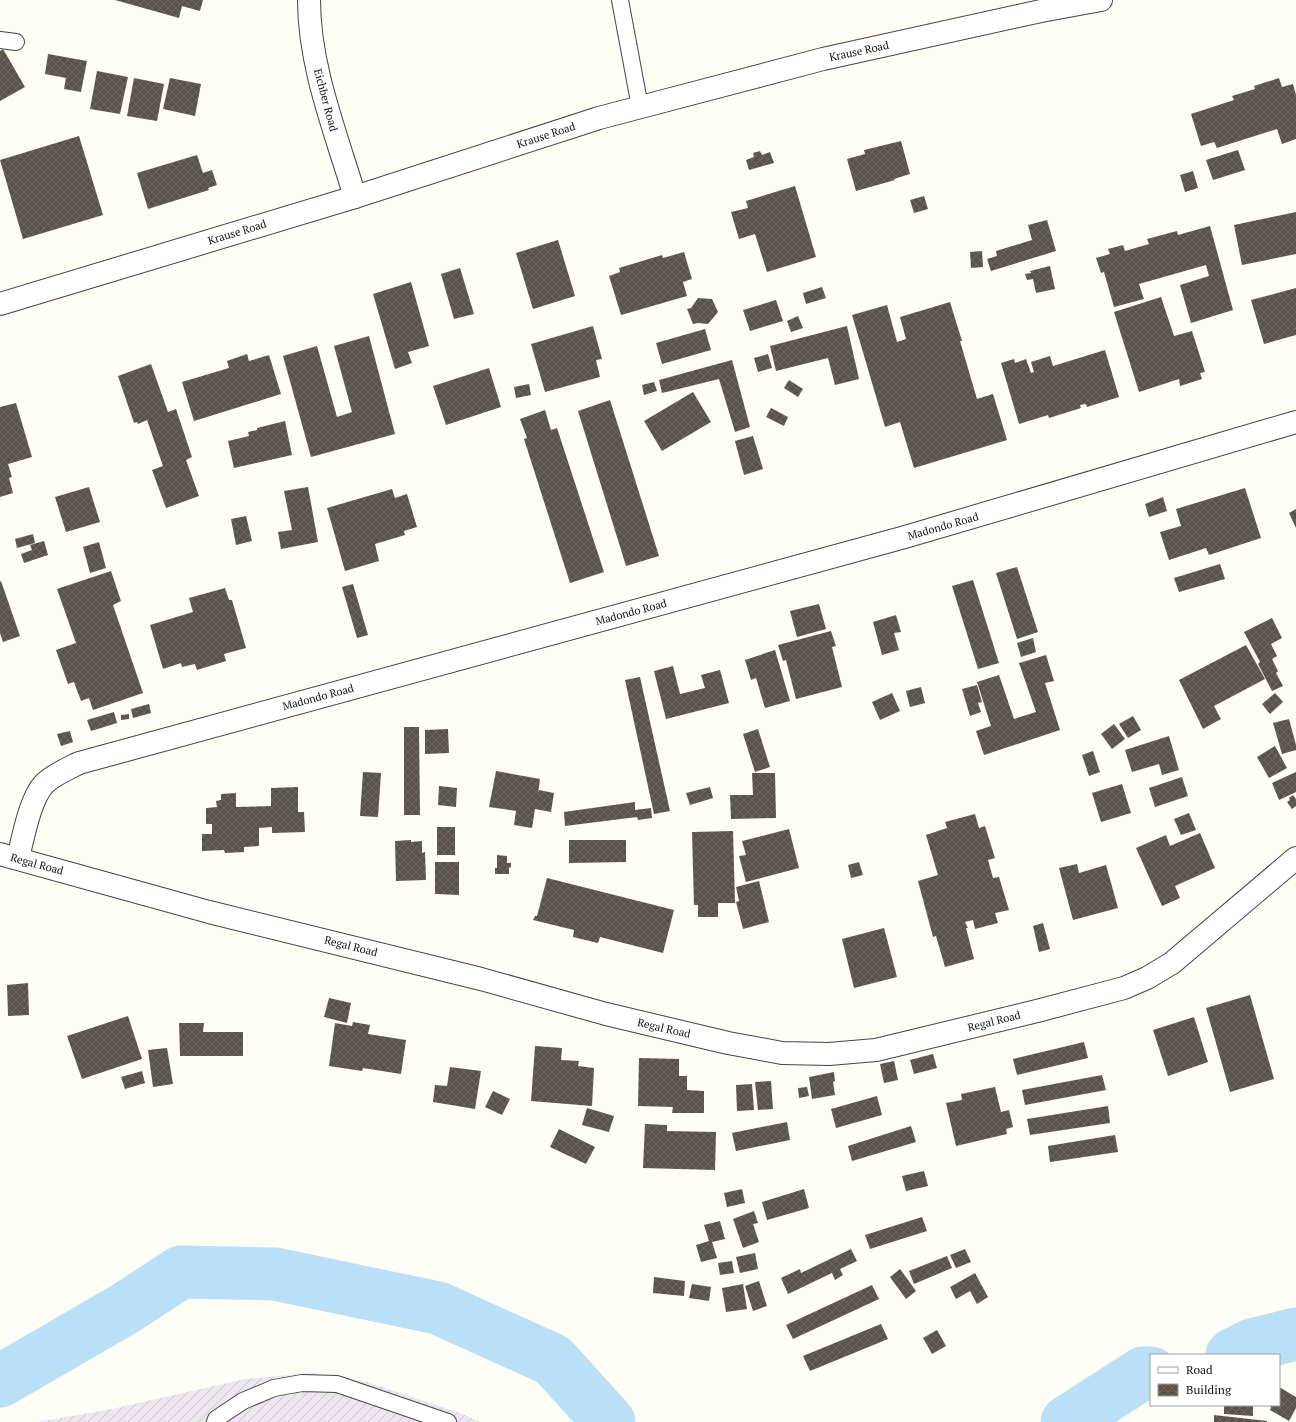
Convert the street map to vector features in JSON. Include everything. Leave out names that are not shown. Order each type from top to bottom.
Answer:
[{"type":"street","name":"Eichber Road","points":[[309,0],[309,17],[316,65],[334,132],[355,197]]},
{"type":"street","name":"Krause Road","points":[[0,304],[355,197],[599,118],[823,59],[1040,6],[1101,0]]},
{"type":"street","name":"Madondo Road","points":[[9,856],[34,801],[44,785],[61,772],[79,763],[905,537],[1296,422]]},
{"type":"street","name":"Regal Road","points":[[9,856],[209,912],[473,977],[606,1014],[744,1046],[782,1053],[829,1054],[876,1050],[1041,1010],[1124,988],[1147,978],[1172,963],[1296,858]]},
{"type":"lane","points":[[620,0],[640,107]]},
{"type":"lane","points":[[0,40],[16,42]]},
{"type":"lane","points":[[215,1422],[216,1419],[244,1401],[274,1388],[302,1383],[337,1384],[448,1422]]},
{"type":"shaded area","points":[[312,1373],[367,1382],[463,1414],[480,1422],[38,1422],[112,1409],[245,1379]]},
{"type":"building","points":[[115,0],[203,0],[200,11],[182,6],[179,18]]},
{"type":"building","points":[[3,49],[25,87],[0,101],[0,51]]},
{"type":"building","points":[[48,54],[87,61],[81,92],[64,89],[66,78],[45,74]]},
{"type":"building","points":[[97,71],[128,77],[120,114],[90,109]]},
{"type":"building","points":[[134,78],[164,84],[157,121],[127,116]]},
{"type":"building","points":[[170,78],[201,84],[195,116],[163,109]]},
{"type":"building","points":[[1279,78],[1282,87],[1293,84],[1296,95],[1296,139],[1282,144],[1277,129],[1217,148],[1214,142],[1201,146],[1191,114],[1234,100],[1232,96],[1255,89],[1254,86]]},
{"type":"building","points":[[79,136],[103,215],[23,239],[0,160]]},
{"type":"building","points":[[901,141],[910,174],[894,179],[895,180],[856,191],[847,159],[865,154],[864,150]]},
{"type":"building","points":[[1238,150],[1245,170],[1213,180],[1206,160]]},
{"type":"building","points":[[760,151],[762,155],[770,152],[774,163],[749,170],[746,160],[754,157],[753,153]]},
{"type":"building","points":[[197,155],[203,173],[212,170],[217,185],[208,188],[209,190],[148,209],[137,173]]},
{"type":"building","points":[[1193,171],[1198,188],[1185,192],[1180,175]]},
{"type":"building","points":[[795,186],[816,257],[767,272],[755,234],[739,239],[731,212],[748,208],[746,201]]},
{"type":"building","points":[[924,196],[928,209],[914,213],[910,200]]},
{"type":"building","points":[[1296,212],[1296,254],[1242,265],[1234,225]]},
{"type":"building","points":[[1047,220],[1056,251],[991,271],[987,259],[997,256],[996,251],[1032,240],[1028,225]]},
{"type":"building","points":[[1210,226],[1233,310],[1191,323],[1180,285],[1209,276],[1206,265],[1139,284],[1144,299],[1114,307],[1104,272],[1101,273],[1096,258],[1110,254],[1108,249],[1123,245],[1125,251],[1149,244],[1147,239],[1177,231],[1178,235]]},
{"type":"building","points":[[558,240],[575,296],[533,309],[516,253]]},
{"type":"building","points":[[982,251],[983,267],[971,268],[970,252]]},
{"type":"building","points":[[684,252],[692,279],[683,282],[687,296],[621,315],[609,276],[620,272],[619,268],[662,255],[663,258]]},
{"type":"building","points":[[1050,266],[1055,289],[1036,293],[1033,279],[1027,280],[1025,274],[1031,273],[1030,271]]},
{"type":"building","points":[[460,268],[474,314],[454,319],[441,274]]},
{"type":"building","points":[[411,282],[429,346],[408,352],[412,363],[395,369],[373,294]]},
{"type":"building","points":[[822,287],[826,298],[806,304],[803,293]]},
{"type":"building","points":[[1296,288],[1296,335],[1264,344],[1251,300]]},
{"type":"building","points":[[1161,297],[1174,336],[1192,331],[1205,372],[1200,373],[1202,379],[1180,386],[1179,379],[1139,392],[1114,312]]},
{"type":"building","points":[[698,298],[712,299],[718,312],[708,324],[693,324],[687,309],[691,308]]},
{"type":"building","points":[[776,300],[783,321],[750,331],[743,310]]},
{"type":"building","points":[[950,302],[977,399],[993,394],[1007,440],[914,468],[900,422],[885,427],[852,315],[887,305],[897,342],[906,339],[900,317]]},
{"type":"building","points":[[798,316],[803,328],[791,332],[787,321]]},
{"type":"building","points":[[593,326],[602,359],[596,360],[600,377],[545,392],[531,344]]},
{"type":"building","points":[[847,326],[859,379],[835,385],[828,358],[776,371],[770,346]]},
{"type":"building","points":[[705,329],[711,350],[662,364],[656,343]]},
{"type":"building","points":[[369,336],[395,434],[311,457],[283,356],[317,346],[337,417],[352,412],[334,346]]},
{"type":"building","points":[[1105,350],[1119,397],[1087,407],[1086,404],[1080,405],[1081,408],[1049,418],[1048,415],[1019,424],[1001,363],[1014,359],[1015,363],[1026,359],[1031,373],[1034,372],[1031,362],[1050,356],[1053,366]]},
{"type":"building","points":[[247,354],[249,361],[269,355],[281,394],[194,421],[182,382],[229,368],[227,361]]},
{"type":"building","points":[[768,354],[772,368],[758,372],[754,358]]},
{"type":"building","points":[[732,360],[750,427],[735,432],[719,379],[662,393],[659,380]]},
{"type":"building","points":[[151,364],[168,412],[176,409],[192,457],[186,460],[199,496],[166,508],[152,470],[163,466],[147,420],[138,424],[137,422],[134,423],[118,376]]},
{"type":"building","points":[[489,368],[501,407],[446,425],[433,386]]},
{"type":"building","points":[[789,380],[803,389],[798,397],[784,388]]},
{"type":"building","points":[[654,382],[657,391],[644,395],[642,385]]},
{"type":"building","points":[[529,384],[531,395],[516,398],[514,387]]},
{"type":"building","points":[[693,392],[711,422],[662,451],[644,421]]},
{"type":"building","points":[[610,400],[659,556],[626,566],[578,411]]},
{"type":"building","points":[[16,403],[32,457],[8,464],[12,477],[9,478],[13,493],[0,497],[0,407]]},
{"type":"building","points":[[771,408],[788,417],[784,426],[766,417]]},
{"type":"building","points":[[545,410],[551,430],[557,428],[604,572],[570,583],[524,439],[527,438],[520,419]]},
{"type":"building","points":[[285,421],[292,455],[234,468],[228,441],[249,436],[248,432],[257,430],[257,428]]},
{"type":"building","points":[[753,436],[763,469],[744,475],[735,441]]},
{"type":"building","points":[[89,487],[100,522],[66,532],[55,497]]},
{"type":"building","points":[[308,487],[318,542],[281,549],[278,532],[292,530],[284,491]]},
{"type":"building","points":[[1245,488],[1261,538],[1209,555],[1206,548],[1169,560],[1160,532],[1181,526],[1176,509]]},
{"type":"building","points":[[392,489],[395,498],[407,494],[417,527],[404,531],[405,535],[375,544],[379,561],[345,571],[327,508]]},
{"type":"building","points":[[1163,497],[1167,511],[1149,517],[1145,504]]},
{"type":"building","points":[[1296,509],[1296,528],[1289,513]]},
{"type":"building","points":[[246,516],[252,541],[236,545],[231,519]]},
{"type":"building","points":[[33,534],[35,543],[17,548],[15,539]]},
{"type":"building","points":[[44,541],[48,555],[24,563],[21,554],[32,550],[30,545]]},
{"type":"building","points":[[99,542],[106,568],[90,573],[83,547]]},
{"type":"building","points":[[1220,564],[1225,579],[1179,592],[1174,578]]},
{"type":"building","points":[[1017,567],[1038,632],[1017,639],[996,573]]},
{"type":"building","points":[[111,571],[121,601],[113,605],[143,693],[93,710],[89,698],[81,701],[74,682],[68,684],[56,650],[76,643],[57,589]]},
{"type":"building","points":[[973,580],[999,663],[978,669],[952,586]]},
{"type":"building","points":[[1,581],[20,636],[3,642],[0,633]]},
{"type":"building","points":[[353,584],[368,635],[357,638],[342,587]]},
{"type":"building","points":[[225,588],[229,600],[232,600],[246,648],[224,654],[226,661],[197,670],[195,664],[182,667],[181,663],[163,669],[150,625],[193,612],[189,598]]},
{"type":"building","points":[[819,604],[826,629],[797,637],[790,611]]},
{"type":"building","points":[[896,615],[901,632],[894,633],[899,650],[882,655],[873,622]]},
{"type":"building","points":[[1272,618],[1282,638],[1271,644],[1277,656],[1272,659],[1278,671],[1276,673],[1283,686],[1272,691],[1258,664],[1260,662],[1244,632]]},
{"type":"building","points":[[831,631],[836,646],[832,647],[842,687],[796,699],[786,660],[783,661],[778,645]]},
{"type":"building","points":[[1033,638],[1036,652],[1021,657],[1017,643]]},
{"type":"building","points":[[1246,645],[1265,679],[1214,706],[1221,719],[1203,729],[1179,680]]},
{"type":"building","points":[[775,650],[790,701],[765,708],[756,678],[751,680],[745,660]]},
{"type":"building","points":[[1046,655],[1054,681],[1045,683],[1060,730],[984,755],[976,731],[991,726],[977,682],[999,675],[1014,719],[1036,712],[1019,663]]},
{"type":"building","points":[[673,666],[680,694],[705,688],[701,675],[720,670],[729,703],[666,719],[654,671]]},
{"type":"building","points":[[640,677],[670,811],[654,814],[625,680]]},
{"type":"building","points":[[977,685],[982,702],[978,703],[981,712],[970,716],[962,689]]},
{"type":"building","points":[[921,687],[925,703],[910,707],[906,691]]},
{"type":"building","points":[[892,693],[900,711],[880,720],[872,702]]},
{"type":"building","points":[[1275,693],[1283,702],[1270,714],[1262,704]]},
{"type":"building","points":[[149,704],[151,713],[133,718],[131,709]]},
{"type":"building","points":[[114,712],[117,723],[91,731],[87,720]]},
{"type":"building","points":[[129,714],[129,719],[121,720],[121,715]]},
{"type":"building","points":[[1133,716],[1141,730],[1128,738],[1119,724]]},
{"type":"building","points":[[1289,719],[1296,750],[1282,754],[1273,723]]},
{"type":"building","points":[[1114,724],[1125,739],[1112,749],[1101,734]]},
{"type":"building","points":[[404,727],[419,727],[420,815],[404,815]]},
{"type":"building","points":[[448,729],[449,753],[425,754],[425,730]]},
{"type":"building","points":[[758,729],[770,767],[755,772],[743,734]]},
{"type":"building","points":[[70,731],[73,742],[61,746],[57,734]]},
{"type":"building","points":[[1169,736],[1179,770],[1162,775],[1159,764],[1132,772],[1125,750]]},
{"type":"building","points":[[1275,746],[1287,768],[1269,778],[1257,757]]},
{"type":"building","points":[[1093,751],[1100,772],[1089,776],[1082,755]]},
{"type":"building","points":[[496,771],[540,779],[538,794],[539,790],[554,793],[551,812],[535,809],[532,828],[514,825],[516,811],[489,807]]},
{"type":"building","points":[[363,772],[381,773],[378,817],[360,816]]},
{"type":"building","points":[[1296,772],[1296,792],[1279,800],[1272,783]]},
{"type":"building","points":[[752,773],[775,773],[776,818],[731,819],[730,795],[753,795]]},
{"type":"building","points":[[1182,777],[1188,796],[1155,807],[1149,788]]},
{"type":"building","points":[[1122,784],[1131,813],[1101,822],[1092,793]]},
{"type":"building","points":[[439,786],[457,788],[456,807],[438,805]]},
{"type":"building","points":[[298,787],[298,812],[304,812],[305,832],[272,833],[272,827],[259,828],[259,846],[244,847],[244,852],[225,853],[224,850],[202,851],[202,834],[212,834],[212,824],[206,824],[206,808],[217,807],[216,801],[221,800],[221,794],[236,793],[236,807],[271,806],[271,788]]},
{"type":"building","points":[[710,787],[713,798],[690,805],[686,793]]},
{"type":"building","points":[[1293,795],[1296,799],[1296,806],[1292,809],[1287,802]]},
{"type":"building","points":[[635,802],[635,810],[651,808],[652,818],[638,820],[637,817],[565,826],[564,812]]},
{"type":"building","points":[[1189,813],[1196,830],[1181,835],[1174,819]]},
{"type":"building","points":[[975,814],[979,828],[985,826],[995,858],[988,860],[993,878],[999,877],[1009,910],[995,913],[998,923],[975,929],[973,920],[965,922],[968,928],[966,928],[974,959],[945,967],[936,936],[933,937],[918,881],[938,875],[926,835],[947,828],[945,822]]},
{"type":"building","points":[[437,827],[455,827],[455,855],[437,855]]},
{"type":"building","points":[[789,829],[799,868],[746,882],[739,856],[746,855],[742,841]]},
{"type":"building","points":[[733,831],[735,903],[718,903],[718,917],[698,917],[698,905],[694,905],[692,832]]},
{"type":"building","points":[[1200,833],[1215,868],[1175,886],[1180,898],[1162,906],[1136,848],[1166,835],[1170,846]]},
{"type":"building","points":[[411,840],[411,842],[422,841],[422,853],[425,852],[426,880],[396,881],[395,841]]},
{"type":"building","points":[[569,840],[626,840],[626,862],[569,863]]},
{"type":"building","points":[[497,855],[507,856],[507,863],[511,863],[509,874],[495,874],[495,868],[497,868]]},
{"type":"building","points":[[435,862],[459,862],[459,895],[435,894]]},
{"type":"building","points":[[859,862],[863,875],[851,878],[848,865]]},
{"type":"building","points":[[1077,864],[1079,873],[1106,865],[1118,908],[1073,920],[1059,868]]},
{"type":"building","points":[[547,878],[674,910],[663,953],[600,937],[598,943],[573,937],[574,930],[533,920],[535,916],[537,916]]},
{"type":"building","points":[[759,881],[769,922],[743,929],[736,902],[739,901],[736,887]]},
{"type":"building","points":[[1043,923],[1050,949],[1039,952],[1033,926]]},
{"type":"building","points":[[884,928],[897,977],[854,988],[842,939]]},
{"type":"building","points":[[28,983],[29,1015],[8,1016],[7,985]]},
{"type":"building","points":[[1250,995],[1274,1079],[1230,1092],[1206,1008]]},
{"type":"building","points":[[329,998],[351,1003],[347,1023],[324,1017]]},
{"type":"building","points":[[128,1016],[142,1059],[82,1079],[67,1036]]},
{"type":"building","points":[[1194,1017],[1208,1062],[1168,1076],[1153,1030]]},
{"type":"building","points":[[353,1022],[370,1025],[368,1034],[406,1040],[401,1074],[363,1068],[362,1071],[329,1066],[335,1023],[352,1026]]},
{"type":"building","points":[[179,1023],[204,1023],[203,1032],[243,1032],[243,1056],[180,1056]]},
{"type":"building","points":[[1084,1042],[1088,1058],[1017,1075],[1013,1059]]},
{"type":"building","points":[[535,1046],[562,1048],[561,1060],[579,1061],[578,1066],[594,1068],[592,1106],[531,1101]]},
{"type":"building","points":[[167,1048],[173,1084],[153,1087],[148,1050]]},
{"type":"building","points":[[933,1054],[937,1068],[914,1074],[910,1060]]},
{"type":"building","points":[[639,1058],[679,1059],[679,1076],[687,1076],[687,1090],[704,1091],[704,1113],[672,1113],[673,1107],[638,1106]]},
{"type":"building","points":[[894,1061],[898,1080],[884,1083],[880,1064]]},
{"type":"building","points":[[450,1067],[481,1071],[475,1109],[433,1102],[435,1085],[447,1086]]},
{"type":"building","points":[[142,1071],[145,1083],[125,1089],[121,1077]]},
{"type":"building","points":[[834,1072],[835,1081],[833,1082],[835,1095],[812,1099],[809,1077]]},
{"type":"building","points":[[1102,1075],[1106,1090],[1025,1105],[1022,1090]]},
{"type":"building","points":[[771,1081],[773,1109],[758,1110],[755,1082]]},
{"type":"building","points":[[752,1084],[754,1110],[737,1111],[736,1085]]},
{"type":"building","points":[[807,1087],[809,1096],[799,1098],[798,1088]]},
{"type":"building","points":[[995,1087],[1001,1112],[1009,1110],[1013,1127],[1006,1129],[1007,1134],[956,1146],[946,1103],[962,1100],[961,1094]]},
{"type":"building","points":[[493,1091],[510,1099],[502,1115],[485,1107]]},
{"type":"building","points":[[877,1096],[882,1115],[836,1128],[831,1109]]},
{"type":"building","points":[[1108,1106],[1110,1123],[1030,1135],[1027,1119]]},
{"type":"building","points":[[587,1108],[614,1116],[609,1132],[582,1125]]},
{"type":"building","points":[[787,1122],[790,1140],[736,1151],[732,1133]]},
{"type":"building","points":[[645,1124],[667,1125],[667,1131],[716,1132],[715,1170],[643,1168]]},
{"type":"building","points":[[911,1126],[916,1142],[852,1161],[848,1146]]},
{"type":"building","points":[[559,1129],[595,1147],[586,1164],[550,1147]]},
{"type":"building","points":[[1115,1135],[1118,1152],[1050,1162],[1048,1146]]},
{"type":"building","points":[[924,1171],[928,1186],[906,1191],[902,1176]]},
{"type":"building","points":[[742,1189],[745,1203],[727,1207],[724,1193]]},
{"type":"building","points":[[804,1189],[809,1208],[767,1220],[762,1202]]},
{"type":"building","points":[[754,1211],[758,1223],[753,1224],[759,1242],[743,1248],[733,1219]]},
{"type":"building","points":[[922,1217],[927,1231],[870,1249],[865,1235]]},
{"type":"building","points":[[720,1221],[725,1239],[712,1242],[717,1258],[701,1262],[696,1245],[709,1241],[704,1225]]},
{"type":"building","points":[[851,1249],[857,1261],[840,1269],[843,1275],[835,1280],[832,1273],[788,1294],[781,1278],[800,1269],[801,1273]]},
{"type":"building","points":[[965,1249],[971,1262],[956,1268],[950,1255]]},
{"type":"building","points":[[755,1253],[758,1269],[740,1273],[736,1257]]},
{"type":"building","points":[[947,1256],[952,1268],[914,1284],[909,1271]]},
{"type":"building","points":[[732,1261],[734,1273],[720,1275],[718,1263]]},
{"type":"building","points":[[900,1269],[916,1291],[906,1299],[890,1277]]},
{"type":"building","points":[[975,1273],[988,1297],[977,1304],[970,1291],[956,1299],[950,1287]]},
{"type":"building","points":[[654,1277],[685,1281],[684,1296],[653,1293]]},
{"type":"building","points":[[759,1281],[767,1306],[753,1311],[745,1286]]},
{"type":"building","points":[[692,1284],[711,1287],[709,1301],[689,1298]]},
{"type":"building","points":[[743,1284],[747,1309],[726,1312],[722,1288]]},
{"type":"building","points":[[872,1285],[879,1299],[793,1339],[786,1325]]},
{"type":"building","points":[[881,1324],[888,1339],[810,1371],[803,1356]]},
{"type":"building","points":[[937,1330],[946,1346],[932,1354],[923,1338]]},
{"type":"building","points":[[1280,1388],[1296,1397],[1296,1408],[1289,1421],[1270,1410],[1271,1407],[1269,1406],[1280,1406]]},
{"type":"building","points":[[1224,1406],[1253,1406],[1253,1416],[1224,1414]]},
{"type":"building","points":[[1214,1415],[1267,1421],[1267,1422],[1214,1422]]},
{"type":"waterway","points":[[0,1381],[126,1308],[181,1272],[275,1274],[438,1308],[553,1360],[609,1422]]},
{"type":"waterway","points":[[1234,1354],[1252,1345],[1296,1334]]},
{"type":"waterway","points":[[1067,1422],[1143,1373],[1150,1373]]}]
